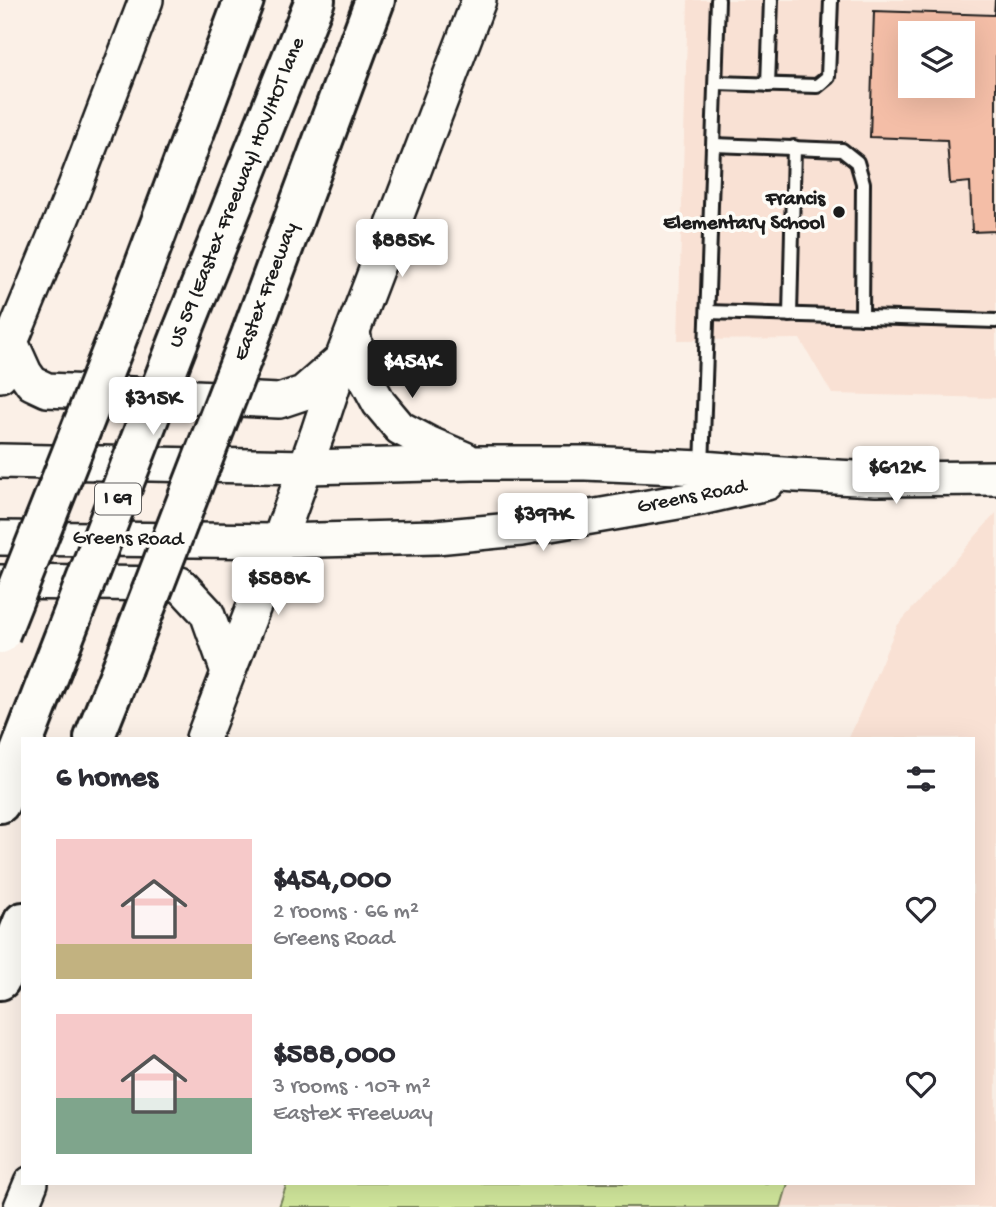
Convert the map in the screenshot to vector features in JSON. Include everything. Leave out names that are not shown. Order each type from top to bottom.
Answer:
[{"type":"highway","points":[[0,634],[120,331],[243,0]]},
{"type":"highway","name":"US 59 (Eastex Freeway) HOV/HOT lane","points":[[25,737],[314,0]]},
{"type":"highway","name":"Eastex Freeway","points":[[94,737],[252,332],[375,0]]},
{"type":"highway","points":[[0,803],[21,749]]},
{"type":"highway","points":[[0,980],[21,927]]},
{"type":"main road","points":[[0,375],[146,0]]},
{"type":"main road","points":[[202,737],[279,541],[348,346],[479,0]]},
{"type":"main road","points":[[11,342],[24,373],[32,383],[47,390],[279,401],[303,393],[348,346]]},
{"type":"main road","points":[[348,346],[379,403],[400,428],[473,463]]},
{"type":"main road","name":"Greens Road","points":[[0,461],[306,467],[585,463],[702,483]]},
{"type":"main road","name":"Greens Road","points":[[0,538],[279,541],[436,537],[521,529],[702,483],[796,475],[876,479],[996,478]]},
{"type":"main road","points":[[0,583],[180,584],[207,613],[228,672]]},
{"type":"main road","points":[[21,1207],[30,1185]]},
{"type":"lane","points":[[702,483],[719,0]]},
{"type":"lane","points":[[768,85],[771,0]]},
{"type":"lane","points":[[716,83],[817,86],[828,77],[831,0]]},
{"type":"lane","points":[[713,145],[842,150],[857,162],[863,183],[862,317]]},
{"type":"lane","points":[[790,315],[794,147]]},
{"type":"lane","points":[[708,312],[996,321]]},
{"type":"shaded area","name":"Francis Elementary School","points":[[688,0],[996,0],[996,398],[832,394],[800,339],[678,340]]},
{"type":"shaded area","points":[[996,513],[996,1207],[781,1207],[787,1185],[975,1185],[975,737],[849,737],[897,626]]},
{"type":"green space","points":[[286,1185],[787,1185],[781,1207],[279,1207]]},
{"type":"building","points":[[996,0],[996,231],[972,232],[970,182],[950,184],[947,140],[870,137],[874,11],[994,15]]},
{"type":"place","name":"Francis Elementary School","points":[[839,212]]}]
